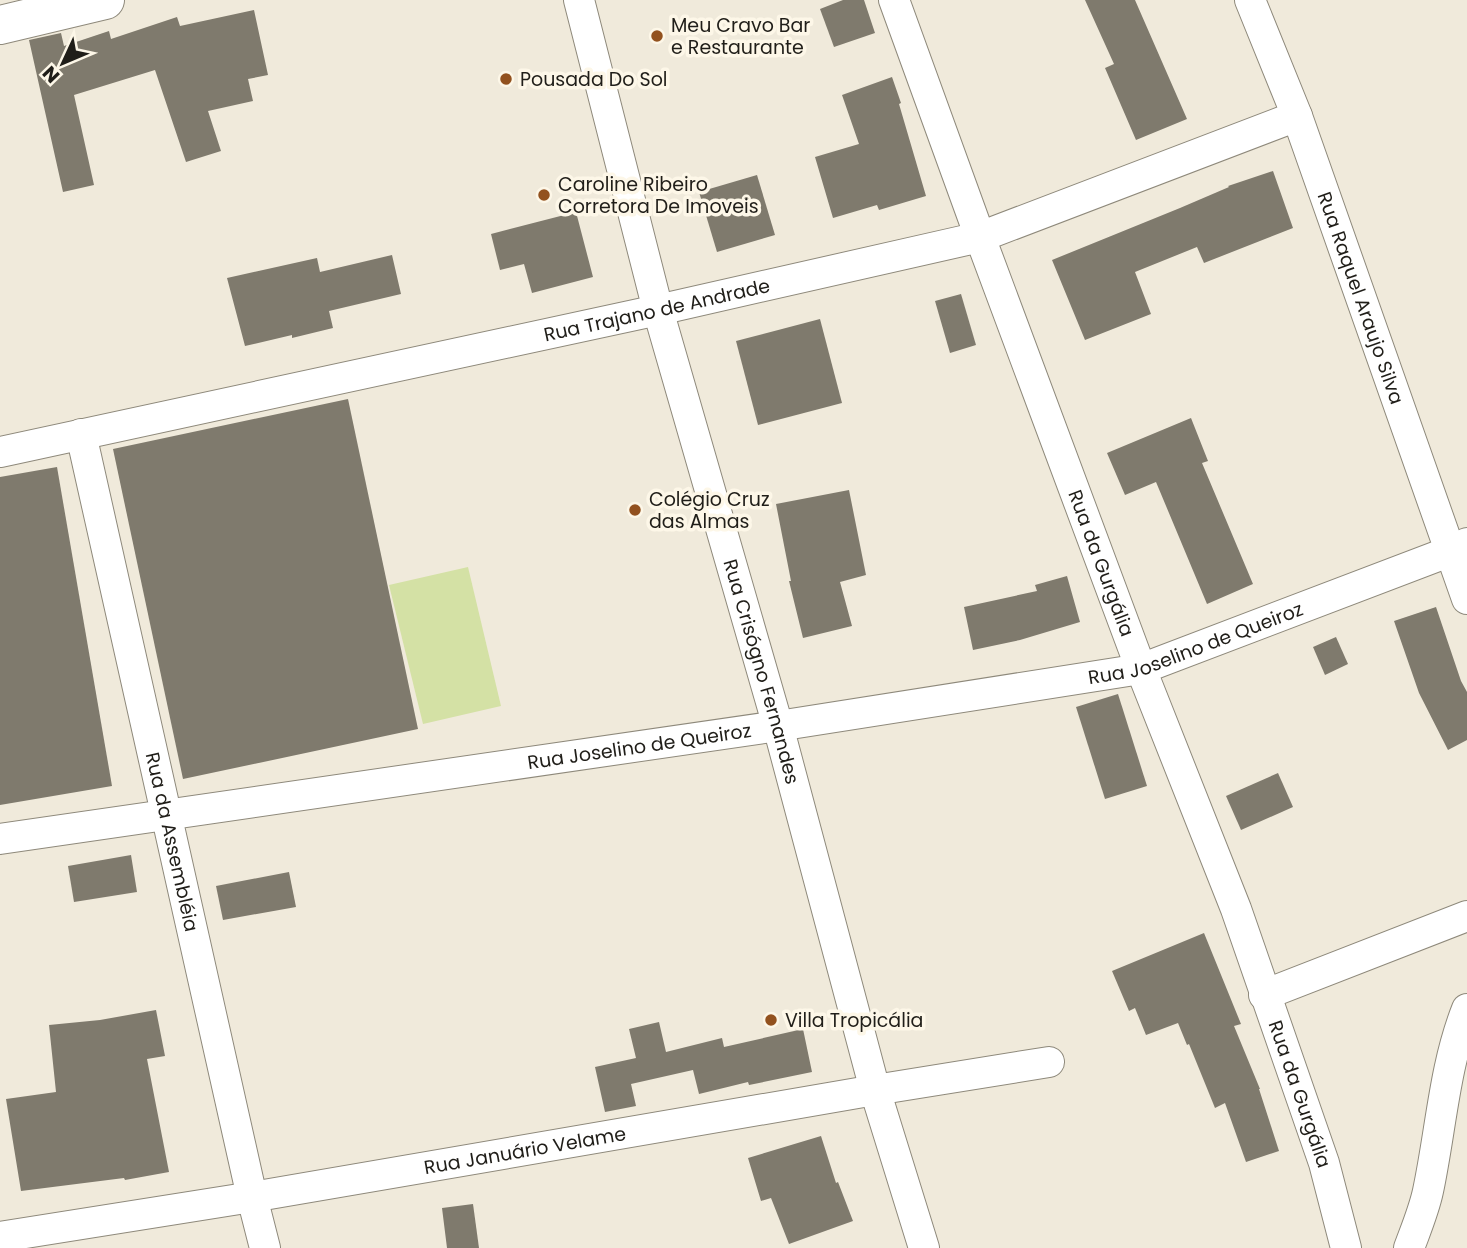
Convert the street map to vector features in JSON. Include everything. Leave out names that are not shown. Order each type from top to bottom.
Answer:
[{"type":"main road","points":[[0,24],[105,0]]},
{"type":"street","name":"Rua Crisógno Fernandes","points":[[579,0],[658,310],[778,726],[875,1090],[919,1239]]},
{"type":"street","name":"Rua da Gurgália","points":[[894,0],[1141,669],[1236,909],[1324,1163],[1346,1248]]},
{"type":"street","name":"Rua Raquel Araujo Silva","points":[[1250,0],[1297,116],[1459,547],[1467,599]]},
{"type":"street","name":"Rua Trajano de Andrade","points":[[0,452],[658,310],[980,237],[1297,116]]},
{"type":"street","name":"Rua da Assembléia","points":[[81,434],[265,1248]]},
{"type":"street","name":"Rua Joselino de Queiroz","points":[[0,839],[778,726],[1141,669],[1459,547]]},
{"type":"street","points":[[1264,995],[1467,916]]},
{"type":"street","points":[[1409,1248],[1427,1195],[1447,1077],[1454,1045],[1467,1009]]},
{"type":"street","name":"Rua Januário Velame","points":[[0,1237],[1049,1062]]},
{"type":"green space","points":[[468,567],[501,706],[423,724],[389,585]]},
{"type":"building","points":[[843,0],[864,0],[875,33],[834,47],[820,9]]},
{"type":"building","points":[[1085,0],[1135,0],[1187,119],[1136,140],[1105,68],[1114,64]]},
{"type":"building","points":[[254,10],[268,75],[248,79],[253,101],[208,111],[221,151],[186,162],[155,70],[74,95],[94,185],[63,192],[29,40],[61,33],[64,46],[109,31],[111,39],[177,17],[180,26]]},
{"type":"building","points":[[892,77],[926,196],[879,210],[877,205],[833,218],[815,157],[859,144],[842,95]]},
{"type":"building","points":[[1273,171],[1293,228],[1204,263],[1197,247],[1135,272],[1151,314],[1085,340],[1052,260],[1228,186]]},
{"type":"building","points":[[757,175],[775,235],[717,252],[699,192]]},
{"type":"building","points":[[576,212],[593,277],[532,293],[524,264],[500,270],[491,234]]},
{"type":"building","points":[[392,255],[401,294],[329,311],[333,328],[245,346],[227,278],[317,258],[320,272]]},
{"type":"building","points":[[961,294],[976,345],[950,353],[935,301]]},
{"type":"building","points":[[820,319],[842,403],[758,425],[736,341]]},
{"type":"building","points":[[348,399],[418,729],[183,779],[113,449]]},
{"type":"building","points":[[1191,418],[1208,461],[1202,463],[1253,584],[1207,604],[1156,482],[1125,495],[1107,453]]},
{"type":"building","points":[[57,467],[112,786],[0,805],[0,477]]},
{"type":"building","points":[[849,490],[866,575],[840,582],[852,626],[803,638],[789,581],[776,504]]},
{"type":"building","points":[[1067,576],[1080,622],[1020,640],[973,650],[964,607],[1037,591],[1035,585]]},
{"type":"building","points":[[1436,607],[1467,692],[1467,740],[1448,750],[1419,693],[1394,621]]},
{"type":"building","points":[[1336,637],[1348,664],[1325,675],[1313,647]]},
{"type":"building","points":[[1118,694],[1147,786],[1105,799],[1076,707]]},
{"type":"building","points":[[1278,773],[1293,807],[1241,830],[1226,796]]},
{"type":"building","points":[[131,855],[137,892],[74,902],[68,866]]},
{"type":"building","points":[[289,872],[296,907],[223,920],[216,886]]},
{"type":"building","points":[[1204,933],[1241,1024],[1234,1026],[1260,1089],[1279,1151],[1246,1162],[1225,1103],[1215,1108],[1178,1023],[1146,1035],[1135,1008],[1129,1011],[1112,971]]},
{"type":"building","points":[[156,1010],[165,1056],[147,1059],[169,1172],[125,1180],[21,1191],[6,1099],[56,1092],[49,1025],[100,1020]]},
{"type":"building","points":[[659,1022],[666,1052],[722,1038],[724,1047],[803,1029],[812,1072],[749,1085],[748,1082],[699,1094],[693,1070],[631,1084],[636,1106],[605,1112],[595,1067],[636,1058],[629,1029]]},
{"type":"building","points":[[821,1136],[836,1183],[838,1182],[853,1221],[789,1244],[771,1198],[761,1201],[748,1158]]},
{"type":"building","points":[[473,1204],[479,1248],[447,1248],[442,1208]]},
{"type":"place","name":"Meu Cravo Bar e Restaurante","points":[[657,36]]},
{"type":"place","name":"Pousada Do Sol","points":[[506,79]]},
{"type":"place","name":"Caroline Ribeiro Corretora De Imoveis","points":[[544,195]]},
{"type":"place","name":"Colégio Cruz das Almas","points":[[635,510]]},
{"type":"place","name":"Villa Tropicália","points":[[771,1020]]}]
